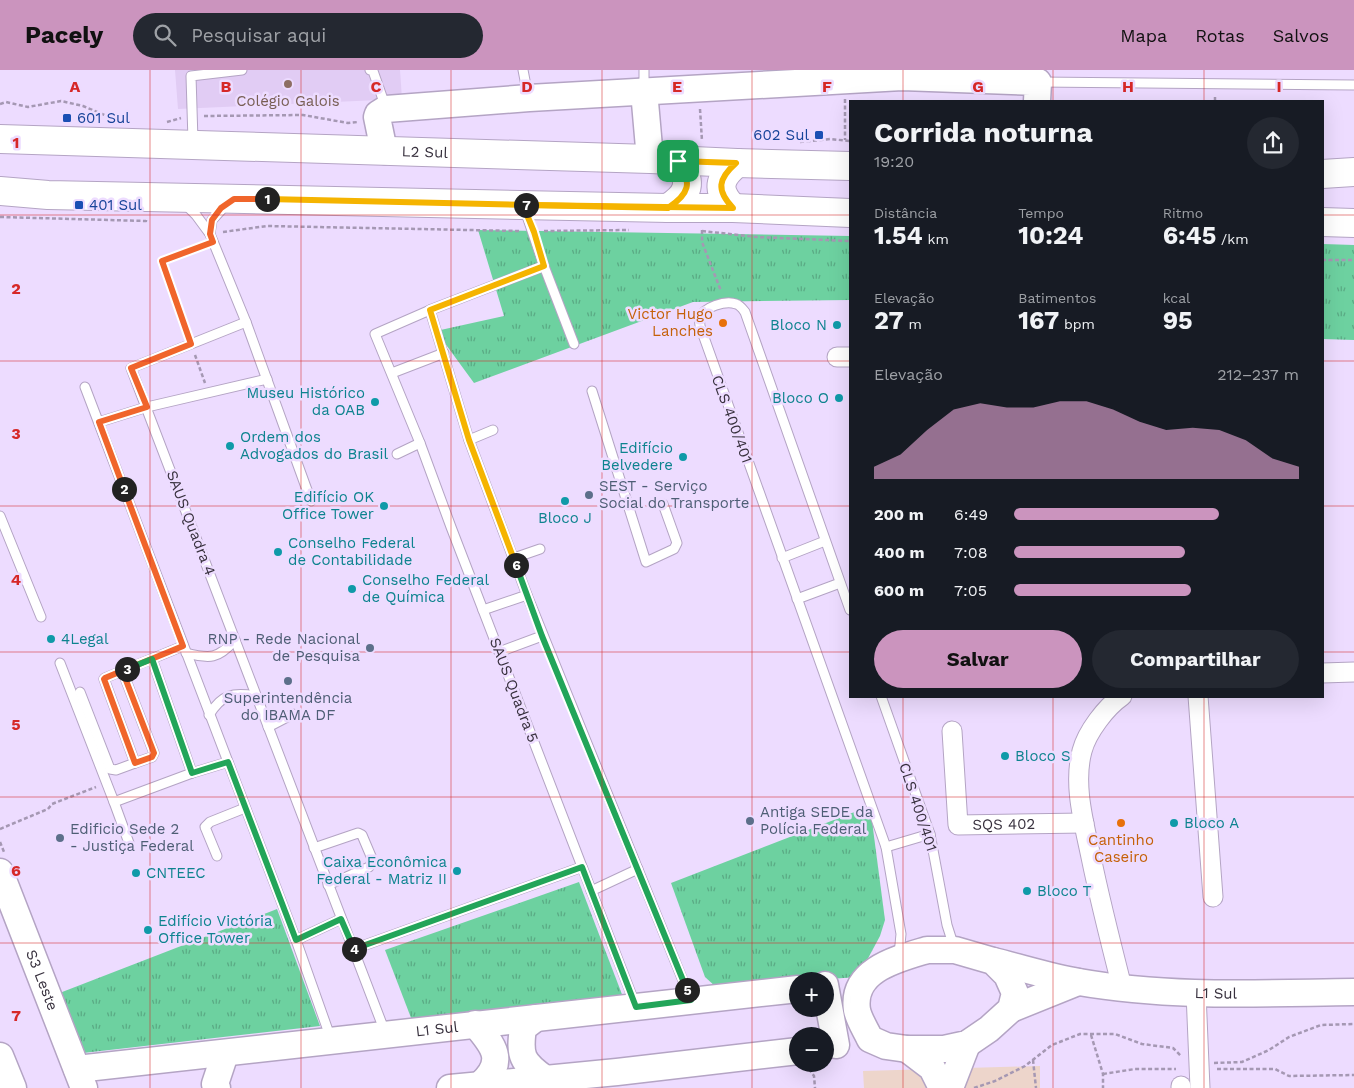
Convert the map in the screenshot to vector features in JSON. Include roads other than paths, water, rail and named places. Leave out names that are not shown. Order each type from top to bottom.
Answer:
[{"type":"main road","name":"L2 Sul","points":[[0,139],[736,163],[848,153]]},
{"type":"main road","points":[[668,208],[679,201],[685,193],[688,184],[684,170],[691,162]]},
{"type":"main road","points":[[733,208],[724,198],[721,186],[722,179],[736,163]]},
{"type":"main road","points":[[1324,174],[1354,172]]},
{"type":"main road","points":[[0,191],[48,195],[733,208],[849,213]]},
{"type":"main road","points":[[1324,222],[1354,223]]},
{"type":"street","points":[[384,151],[377,117],[381,111],[386,109],[529,98],[644,81],[699,88],[791,80],[845,80],[901,73],[1037,91]]},
{"type":"street","points":[[644,81],[650,159]]},
{"type":"street","points":[[1324,673],[1354,672]]},
{"type":"street","points":[[1119,698],[1095,724],[1082,750],[1078,780],[1084,823],[1102,909],[1122,987]]},
{"type":"street","points":[[1198,698],[1213,897]]},
{"type":"street","name":"SQS 402","points":[[952,731],[958,825],[1084,823]]},
{"type":"street","name":"S3 Leste","points":[[4,866],[80,1079]]},
{"type":"street","points":[[834,983],[866,976],[898,958],[927,950],[955,950],[994,961],[1007,974],[1015,993],[1011,1009],[990,1030],[968,1044],[944,1049],[907,1049],[886,1046],[870,1039],[834,1045]]},
{"type":"street","name":"L1 Sul","points":[[994,961],[1078,982],[1122,987],[1196,993],[1354,992]]},
{"type":"street","points":[[866,976],[856,996],[857,1012],[870,1039]]},
{"type":"street","name":"L1 Sul","points":[[1011,1009],[1078,982]]},
{"type":"street","name":"L1 Sul","points":[[80,1079],[225,1054],[475,1024],[789,990]]},
{"type":"street","points":[[1196,993],[1200,1088]]},
{"type":"street","points":[[536,1018],[523,1028],[520,1046],[522,1058],[531,1069],[544,1078]]},
{"type":"street","points":[[475,1024],[492,1046],[496,1059],[491,1075],[482,1084]]},
{"type":"street","points":[[950,1088],[968,1044]]},
{"type":"street","points":[[907,1049],[932,1068],[942,1088]]},
{"type":"street","points":[[450,1088],[544,1078],[617,1076],[789,1052]]},
{"type":"street","points":[[217,1088],[215,1084],[225,1054]]},
{"type":"street","points":[[0,1056],[13,1088]]},
{"type":"lane","points":[[193,146],[188,73],[242,70]]},
{"type":"lane","points":[[372,70],[386,109]]},
{"type":"lane","points":[[523,70],[529,98]]},
{"type":"lane","points":[[1037,91],[1354,85]]},
{"type":"lane","points":[[179,198],[196,215],[212,238],[246,322],[311,501]]},
{"type":"lane","points":[[212,238],[212,220],[221,208],[234,199]]},
{"type":"lane","points":[[523,205],[574,344]]},
{"type":"lane","points":[[544,266],[430,310],[469,440],[542,636],[691,1000]]},
{"type":"lane","name":"CLS 400/401","points":[[825,541],[745,312],[740,306],[725,302],[705,310],[700,318],[700,326],[886,848],[901,934],[898,958]]},
{"type":"lane","name":"SAUS Quadra 5","points":[[430,310],[376,334],[420,443],[636,1007]]},
{"type":"lane","name":"SAUS Quadra 4","points":[[246,322],[131,368],[386,1035]]},
{"type":"lane","points":[[392,373],[444,353]]},
{"type":"lane","points":[[99,422],[147,407],[267,379]]},
{"type":"lane","points":[[85,386],[296,940],[332,1041]]},
{"type":"lane","points":[[592,391],[646,562],[674,549],[677,543],[663,504]]},
{"type":"lane","points":[[469,440],[493,430]]},
{"type":"lane","points":[[397,454],[420,443]]},
{"type":"lane","points":[[0,516],[41,617]]},
{"type":"lane","points":[[782,558],[825,541],[849,607]]},
{"type":"lane","points":[[514,558],[540,549]]},
{"type":"lane","points":[[797,599],[840,583]]},
{"type":"lane","points":[[483,610],[527,595]]},
{"type":"lane","points":[[499,652],[542,636]]},
{"type":"lane","points":[[135,763],[104,680],[105,678],[122,670],[184,649],[204,658],[216,656],[235,640]]},
{"type":"lane","points":[[152,659],[192,773]]},
{"type":"lane","points":[[60,663],[129,843]]},
{"type":"lane","points":[[80,692],[110,769],[116,770],[152,757],[154,753],[122,670]]},
{"type":"lane","points":[[209,714],[216,704],[226,696],[241,693],[256,696]]},
{"type":"lane","name":"CLS 400/401","points":[[882,698],[930,834],[947,925],[955,950]]},
{"type":"lane","points":[[268,727],[293,714]]},
{"type":"lane","points":[[114,802],[192,773],[228,762]]},
{"type":"lane","points":[[217,856],[205,827],[210,822],[245,808]]},
{"type":"lane","points":[[314,848],[358,833],[362,835],[373,861],[369,867],[328,885]]},
{"type":"lane","points":[[886,848],[930,834]]},
{"type":"lane","points":[[354,949],[582,867]]},
{"type":"lane","points":[[591,891],[638,869]]},
{"type":"lane","points":[[296,940],[341,919]]},
{"type":"place","name":"Colégio Galois","points":[[288,84]]},
{"type":"place","name":"601 Sul","points":[[67,118]]},
{"type":"place","name":"602 Sul","points":[[819,135]]},
{"type":"place","name":"401 Sul","points":[[79,205]]},
{"type":"place","name":"Victor Hugo Lanches","points":[[723,323]]},
{"type":"place","name":"Bloco N","points":[[837,325]]},
{"type":"place","name":"Bloco O","points":[[839,398]]},
{"type":"place","name":"Museu Histórico da OAB","points":[[375,402]]},
{"type":"place","name":"Ordem dos Advogados do Brasil","points":[[230,446]]},
{"type":"place","name":"Edifício Belvedere","points":[[683,457]]},
{"type":"place","name":"SEST - Serviço Social do Transporte","points":[[589,495]]},
{"type":"place","name":"Bloco J","points":[[565,501]]},
{"type":"place","name":"Edifício OK Office Tower","points":[[384,506]]},
{"type":"place","name":"Conselho Federal de Contabilidade","points":[[278,552]]},
{"type":"place","name":"Conselho Federal de Química","points":[[352,589]]},
{"type":"place","name":"4Legal","points":[[51,639]]},
{"type":"place","name":"RNP - Rede Nacional de Pesquisa","points":[[370,648]]},
{"type":"place","name":"Superintendência do IBAMA DF","points":[[288,681]]},
{"type":"place","name":"Bloco S","points":[[1005,756]]},
{"type":"place","name":"Antiga SEDE da Polícia Federal","points":[[750,821]]},
{"type":"place","name":"Cantinho Caseiro","points":[[1121,823]]},
{"type":"place","name":"Bloco A","points":[[1174,823]]},
{"type":"place","name":"Edificio Sede 2 - Justiça Federal","points":[[60,838]]},
{"type":"place","name":"Caixa Econômica Federal - Matriz II","points":[[457,871]]},
{"type":"place","name":"CNTEEC","points":[[136,873]]},
{"type":"place","name":"Bloco T","points":[[1027,891]]},
{"type":"place","name":"Edifício Victória Office Tower","points":[[148,930]]}]
